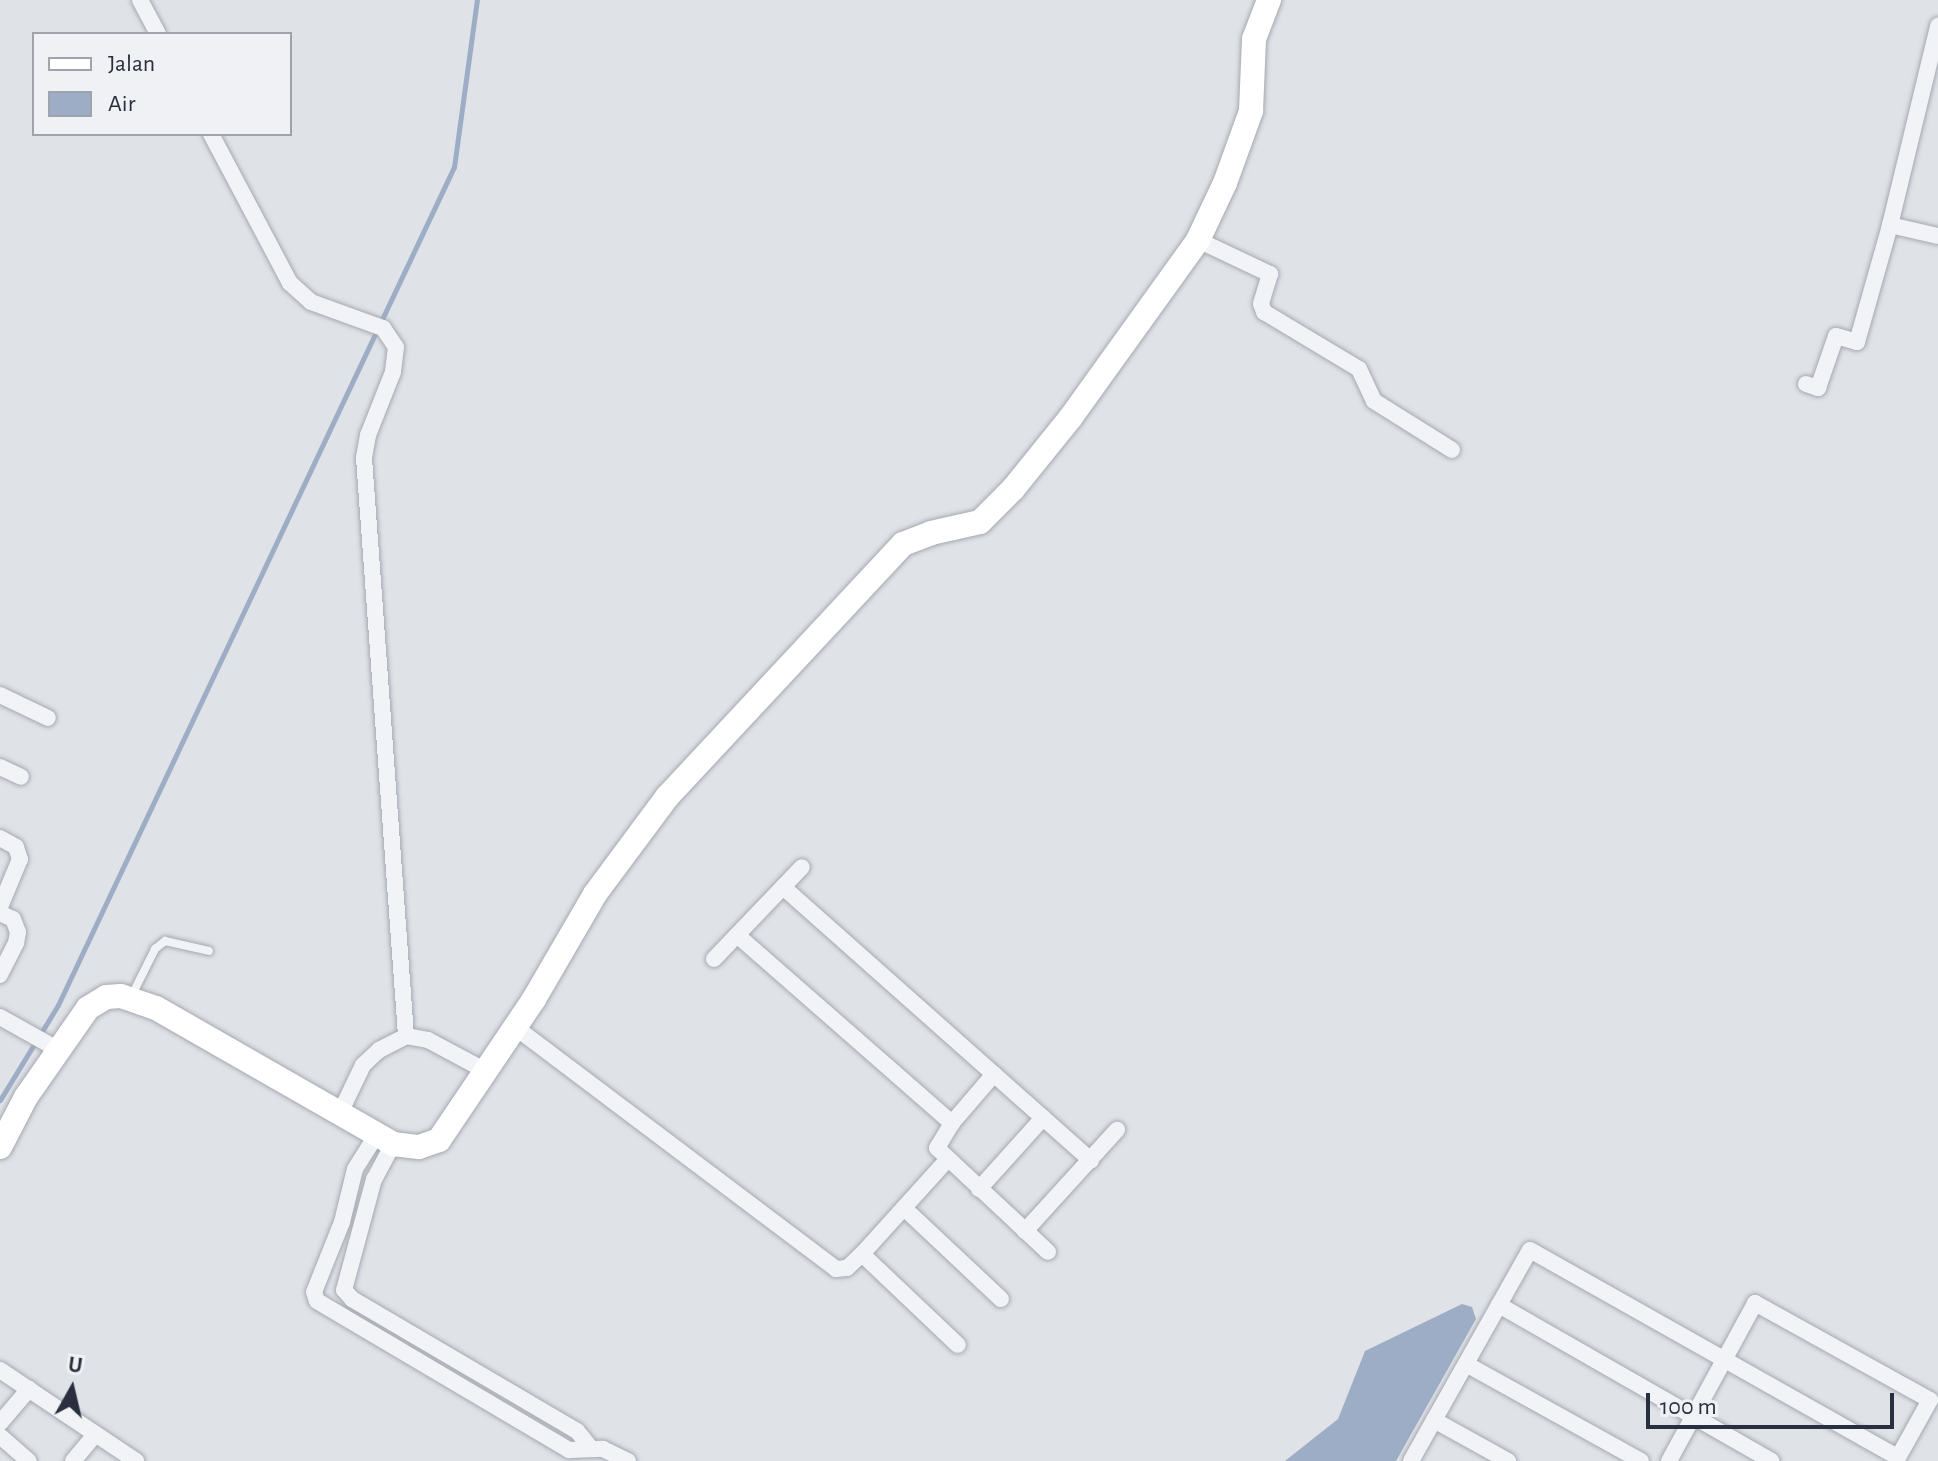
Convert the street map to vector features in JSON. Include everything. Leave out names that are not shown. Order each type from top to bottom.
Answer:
[{"type":"street","points":[[140,0],[157,32]]},
{"type":"street","points":[[0,1147],[52,1046],[95,1002],[106,997],[130,997],[156,1008],[385,1139],[419,1147],[439,1140],[515,1027],[595,894],[667,797],[903,544],[931,533],[968,527],[994,509],[1071,417],[1198,240],[1225,183],[1251,111],[1254,39],[1269,0]]},
{"type":"street","points":[[1806,384],[1818,388],[1836,336],[1857,342],[1890,225],[1938,26]]},
{"type":"street","points":[[212,136],[290,283],[311,302],[383,328],[396,347],[393,372],[368,435],[364,458],[406,1036]]},
{"type":"street","points":[[1890,225],[1938,236]]},
{"type":"street","points":[[1198,240],[1270,274],[1261,304],[1264,312],[1359,369],[1374,401],[1452,450]]},
{"type":"street","points":[[0,695],[48,718]]},
{"type":"street","points":[[0,767],[21,777]]},
{"type":"street","points":[[0,838],[20,853],[0,910],[13,919],[18,932],[16,943],[0,975]]},
{"type":"street","points":[[714,959],[802,867]]},
{"type":"street","points":[[783,887],[1091,1160]]},
{"type":"street","points":[[737,935],[952,1123]]},
{"type":"street","points":[[7,1021],[52,1046]]},
{"type":"street","points":[[515,1027],[835,1268],[847,1268],[862,1254],[947,1160]]},
{"type":"street","points":[[340,1113],[363,1065],[379,1050],[406,1036],[428,1040],[486,1071]]},
{"type":"street","points":[[994,1074],[937,1144],[947,1160],[1048,1252]]},
{"type":"street","points":[[979,1189],[1043,1118]]},
{"type":"street","points":[[1025,1231],[1117,1130]]},
{"type":"street","points":[[385,1139],[355,1169],[342,1222],[314,1292],[317,1301],[569,1450],[595,1452],[628,1461]]},
{"type":"street","points":[[385,1139],[344,1290],[352,1299],[577,1431],[595,1452]]},
{"type":"street","points":[[904,1208],[1001,1299]]},
{"type":"street","points":[[1411,1461],[1530,1250],[1725,1359],[1897,1459],[1930,1400],[1755,1303],[1725,1359],[1694,1417],[1669,1461]]},
{"type":"street","points":[[862,1254],[958,1345]]},
{"type":"street","points":[[1499,1305],[1771,1461]]},
{"type":"street","points":[[1466,1364],[1641,1461]]},
{"type":"street","points":[[0,1370],[136,1461]]},
{"type":"street","points":[[0,1423],[29,1389]]},
{"type":"street","points":[[1434,1420],[1508,1461]]},
{"type":"street","points":[[73,1461],[96,1434]]},
{"type":"street","points":[[0,1436],[29,1461]]},
{"type":"lane","points":[[130,997],[155,949],[165,941],[209,951]]},
{"type":"water","points":[[1462,1304],[1472,1307],[1476,1319],[1396,1461],[1285,1461],[1338,1419],[1365,1351]]},
{"type":"waterway","points":[[0,1100],[58,1005],[454,167],[477,0]]}]
